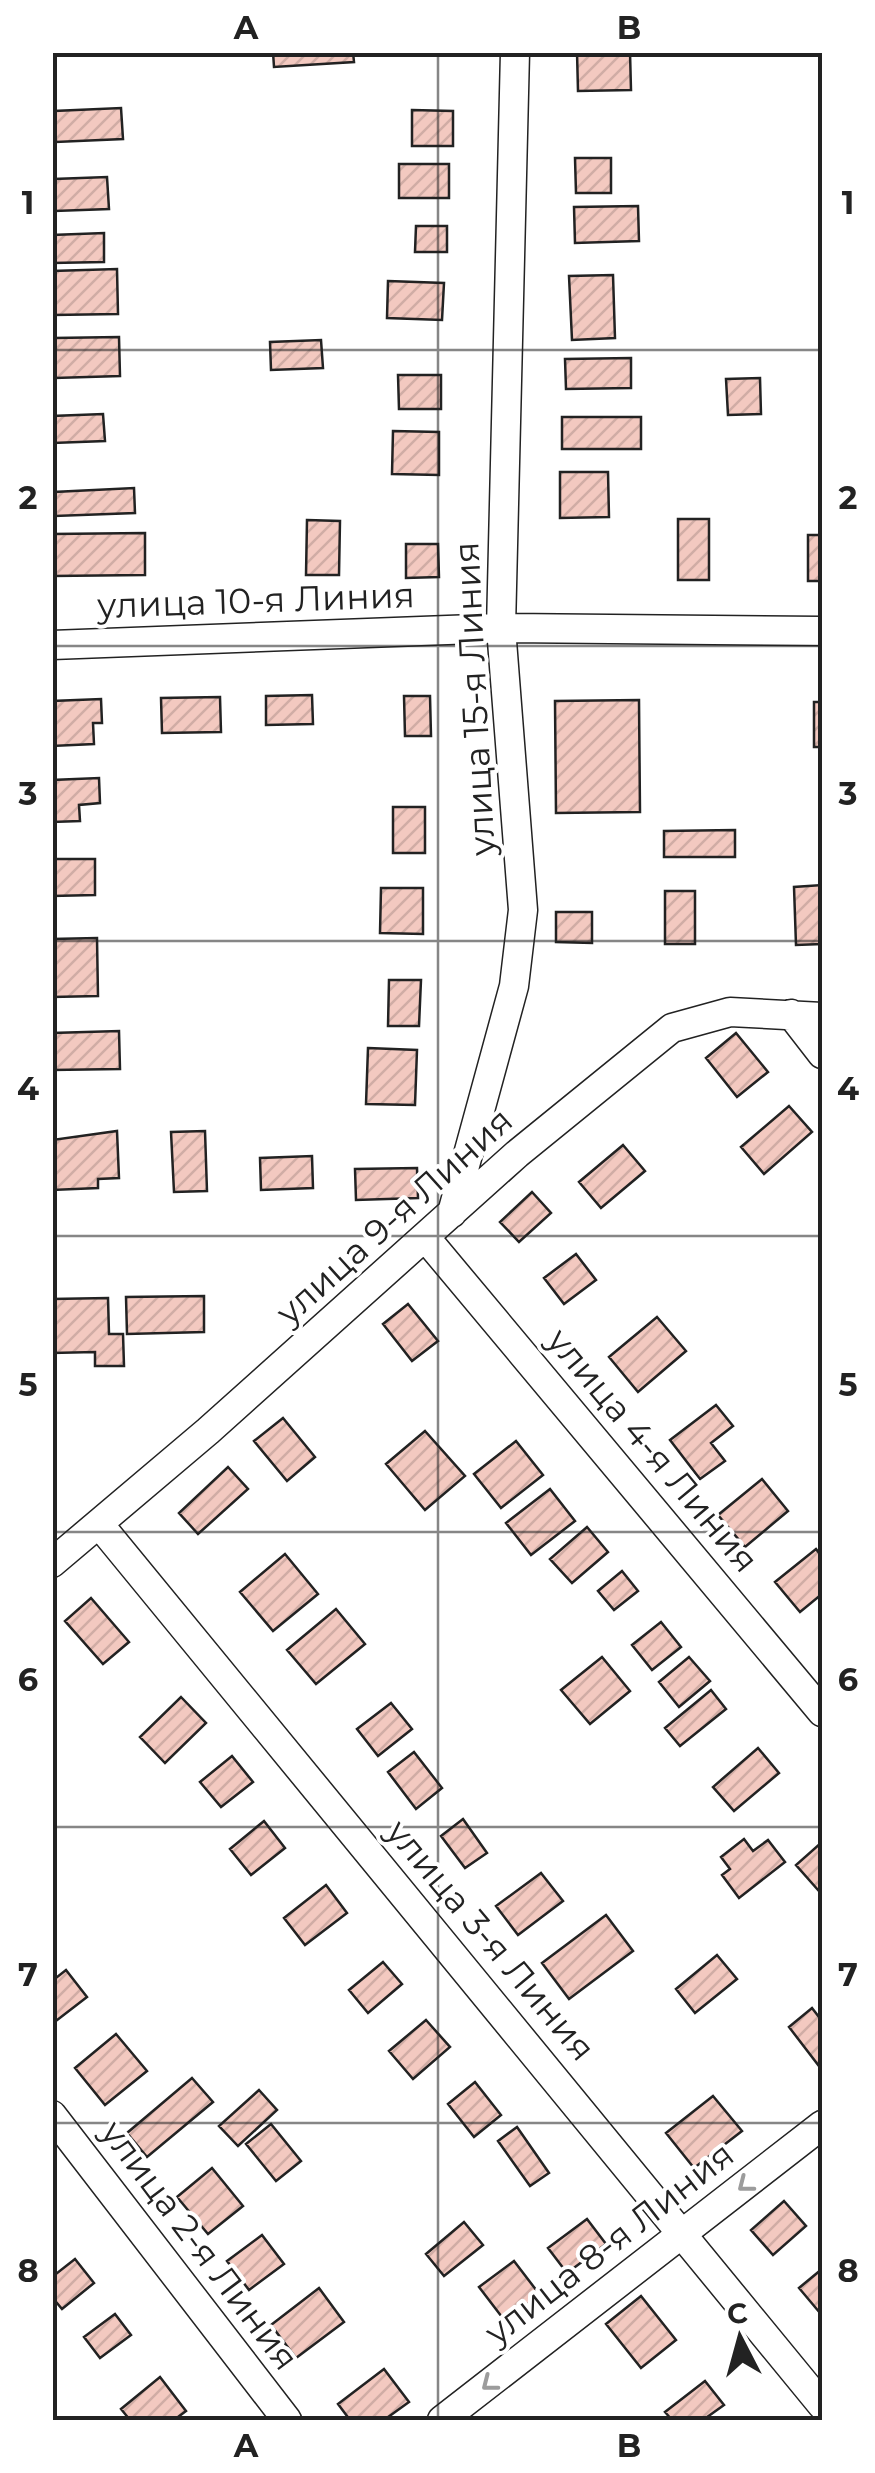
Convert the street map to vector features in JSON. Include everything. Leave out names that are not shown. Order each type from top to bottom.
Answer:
[{"type":"street","name":"улица 15-я Линия","points":[[452,1213],[514,986],[523,910],[500,628],[515,52]]},
{"type":"street","name":"улица 10-я Линия","points":[[52,645],[500,628],[822,631]]},
{"type":"street","name":"улица 9-я Линия","points":[[52,1563],[425,1236],[672,1028],[730,1012],[822,1017]]},
{"type":"street","points":[[790,1014],[822,1054]]},
{"type":"street","name":"улица 4-я Линия","points":[[425,1236],[822,1712]]},
{"type":"street","name":"улица 3-я Линия","points":[[99,1524],[684,2232],[822,2405]]},
{"type":"street","name":"улица 2-я Линия","points":[[52,2115],[286,2420]]},
{"type":"street","name":"улица 8-я Линия","points":[[442,2420],[822,2125]]},
{"type":"building","points":[[273,52],[353,52],[354,62],[274,67]]},
{"type":"building","points":[[577,52],[630,52],[631,90],[578,91]]},
{"type":"building","points":[[121,108],[123,139],[56,142],[54,111]]},
{"type":"building","points":[[412,110],[453,111],[453,146],[412,146]]},
{"type":"building","points":[[575,158],[611,158],[611,193],[576,193]]},
{"type":"building","points":[[399,164],[449,164],[449,198],[399,198]]},
{"type":"building","points":[[107,177],[109,209],[55,211],[54,179]]},
{"type":"building","points":[[638,206],[639,241],[575,243],[574,207]]},
{"type":"building","points":[[416,226],[447,226],[447,252],[415,252]]},
{"type":"building","points":[[104,233],[104,262],[52,263],[52,235]]},
{"type":"building","points":[[117,269],[118,314],[53,315],[52,271]]},
{"type":"building","points":[[613,275],[615,338],[572,340],[569,276]]},
{"type":"building","points":[[388,281],[444,283],[442,320],[387,318]]},
{"type":"building","points":[[119,337],[120,376],[55,378],[54,338]]},
{"type":"building","points":[[321,340],[323,368],[271,370],[270,342]]},
{"type":"building","points":[[631,358],[631,388],[566,389],[565,359]]},
{"type":"building","points":[[398,375],[441,375],[441,409],[399,409]]},
{"type":"building","points":[[760,378],[761,414],[728,415],[726,379]]},
{"type":"building","points":[[103,414],[105,441],[53,443],[52,416]]},
{"type":"building","points":[[562,417],[641,417],[641,449],[562,449]]},
{"type":"building","points":[[393,431],[439,432],[439,475],[392,474]]},
{"type":"building","points":[[560,472],[608,472],[609,517],[560,518]]},
{"type":"building","points":[[134,488],[135,513],[55,516],[54,492]]},
{"type":"building","points":[[678,519],[709,519],[709,580],[678,580]]},
{"type":"building","points":[[307,520],[340,521],[339,575],[306,575]]},
{"type":"building","points":[[145,533],[145,575],[52,576],[52,534]]},
{"type":"building","points":[[808,535],[822,535],[822,581],[808,581]]},
{"type":"building","points":[[406,544],[438,544],[439,577],[406,578]]},
{"type":"building","points":[[312,695],[313,724],[266,725],[266,696]]},
{"type":"building","points":[[404,696],[430,696],[431,736],[405,736]]},
{"type":"building","points":[[220,697],[221,732],[162,733],[161,698]]},
{"type":"building","points":[[101,699],[102,723],[93,723],[94,744],[52,746],[52,701]]},
{"type":"building","points":[[639,700],[640,812],[556,813],[555,701]]},
{"type":"building","points":[[814,702],[822,702],[822,747],[814,747]]},
{"type":"building","points":[[99,778],[100,803],[79,805],[80,821],[52,822],[52,780]]},
{"type":"building","points":[[393,807],[425,807],[425,853],[393,853]]},
{"type":"building","points":[[735,830],[735,857],[664,857],[664,831]]},
{"type":"building","points":[[52,859],[95,859],[95,895],[52,896]]},
{"type":"building","points":[[822,885],[822,944],[796,945],[794,887]]},
{"type":"building","points":[[381,888],[423,888],[423,934],[380,933]]},
{"type":"building","points":[[665,891],[695,891],[695,944],[665,944]]},
{"type":"building","points":[[556,912],[592,912],[592,943],[556,942]]},
{"type":"building","points":[[97,938],[98,996],[52,997],[52,939]]},
{"type":"building","points":[[389,980],[421,980],[419,1026],[388,1026]]},
{"type":"building","points":[[119,1031],[120,1069],[52,1070],[52,1033]]},
{"type":"building","points":[[736,1033],[768,1072],[737,1097],[706,1058]]},
{"type":"building","points":[[368,1048],[417,1050],[415,1105],[366,1104]]},
{"type":"building","points":[[789,1106],[812,1132],[764,1174],[741,1147]]},
{"type":"building","points":[[117,1131],[119,1178],[98,1179],[98,1188],[52,1190],[52,1140]]},
{"type":"building","points":[[205,1131],[207,1191],[174,1192],[171,1132]]},
{"type":"building","points":[[623,1145],[645,1171],[601,1208],[579,1182]]},
{"type":"building","points":[[312,1156],[313,1188],[261,1190],[260,1158]]},
{"type":"building","points":[[417,1168],[418,1198],[356,1200],[355,1169]]},
{"type":"building","points":[[532,1192],[551,1213],[519,1242],[500,1222]]},
{"type":"building","points":[[576,1254],[596,1280],[564,1304],[544,1278]]},
{"type":"building","points":[[204,1296],[204,1332],[127,1334],[126,1297]]},
{"type":"building","points":[[108,1298],[109,1334],[123,1334],[124,1366],[95,1366],[95,1352],[52,1353],[52,1299]]},
{"type":"building","points":[[408,1304],[438,1341],[412,1361],[383,1324]]},
{"type":"building","points":[[657,1317],[686,1351],[638,1392],[609,1357]]},
{"type":"building","points":[[716,1405],[733,1426],[711,1443],[725,1461],[700,1479],[670,1440]]},
{"type":"building","points":[[283,1418],[315,1457],[287,1481],[254,1441]]},
{"type":"building","points":[[425,1431],[465,1476],[425,1510],[386,1464]]},
{"type":"building","points":[[516,1441],[543,1475],[501,1508],[474,1474]]},
{"type":"building","points":[[228,1467],[248,1489],[198,1534],[179,1513]]},
{"type":"building","points":[[762,1479],[788,1511],[745,1547],[718,1515]]},
{"type":"building","points":[[550,1489],[575,1521],[531,1555],[506,1523]]},
{"type":"building","points":[[587,1527],[608,1552],[572,1583],[550,1559]]},
{"type":"building","points":[[816,1549],[822,1557],[822,1594],[800,1612],[775,1582]]},
{"type":"building","points":[[285,1554],[318,1594],[273,1631],[240,1592]]},
{"type":"building","points":[[622,1571],[638,1591],[614,1610],[598,1591]]},
{"type":"building","points":[[91,1598],[129,1642],[103,1664],[65,1621]]},
{"type":"building","points":[[336,1609],[365,1644],[316,1684],[287,1650]]},
{"type":"building","points":[[661,1622],[681,1647],[652,1670],[632,1645]]},
{"type":"building","points":[[602,1657],[630,1691],[590,1724],[561,1690]]},
{"type":"building","points":[[689,1657],[710,1681],[679,1707],[659,1682]]},
{"type":"building","points":[[711,1690],[726,1709],[680,1746],[665,1728]]},
{"type":"building","points":[[181,1697],[206,1723],[165,1763],[140,1737]]},
{"type":"building","points":[[391,1703],[412,1729],[378,1756],[357,1729]]},
{"type":"building","points":[[758,1748],[779,1773],[734,1811],[713,1787]]},
{"type":"building","points":[[414,1752],[442,1788],[416,1809],[388,1772]]},
{"type":"building","points":[[232,1756],[253,1782],[221,1807],[200,1782]]},
{"type":"building","points":[[463,1819],[487,1853],[465,1868],[441,1836]]},
{"type":"building","points":[[264,1821],[285,1848],[251,1875],[230,1849]]},
{"type":"building","points":[[744,1839],[753,1851],[768,1840],[785,1862],[739,1898],[722,1875],[730,1869],[721,1857]]},
{"type":"building","points":[[822,1842],[822,1886],[818,1890],[796,1865]]},
{"type":"building","points":[[541,1873],[563,1901],[518,1935],[496,1906]]},
{"type":"building","points":[[326,1885],[347,1913],[305,1945],[284,1918]]},
{"type":"building","points":[[606,1915],[633,1951],[569,1999],[542,1963]]},
{"type":"building","points":[[717,1955],[737,1979],[695,2013],[676,1989]]},
{"type":"building","points":[[383,1962],[402,1984],[368,2013],[349,1990]]},
{"type":"building","points":[[66,1970],[87,1997],[52,2024],[52,1981]]},
{"type":"building","points":[[812,2008],[822,2021],[822,2070],[789,2027]]},
{"type":"building","points":[[426,2020],[450,2047],[413,2079],[389,2051]]},
{"type":"building","points":[[116,2034],[147,2071],[105,2105],[75,2068]]},
{"type":"building","points":[[192,2078],[213,2102],[147,2157],[127,2133]]},
{"type":"building","points":[[475,2082],[501,2115],[474,2137],[448,2104]]},
{"type":"building","points":[[259,2090],[277,2110],[238,2146],[219,2126]]},
{"type":"building","points":[[713,2096],[742,2131],[694,2168],[666,2133]]},
{"type":"building","points":[[271,2124],[301,2161],[276,2181],[246,2144]]},
{"type":"building","points":[[517,2127],[549,2173],[530,2186],[498,2141]]},
{"type":"building","points":[[212,2168],[243,2206],[208,2234],[177,2197]]},
{"type":"building","points":[[784,2201],[806,2226],[773,2255],[751,2230]]},
{"type":"building","points":[[587,2219],[606,2244],[567,2273],[548,2248]]},
{"type":"building","points":[[464,2222],[483,2245],[444,2276],[426,2254]]},
{"type":"building","points":[[262,2235],[284,2264],[249,2290],[227,2261]]},
{"type":"building","points":[[75,2259],[94,2283],[62,2309],[52,2297],[52,2277]]},
{"type":"building","points":[[514,2261],[540,2295],[505,2321],[479,2287]]},
{"type":"building","points":[[822,2269],[822,2311],[820,2313],[799,2288]]},
{"type":"building","points":[[319,2288],[344,2322],[296,2358],[271,2325]]},
{"type":"building","points":[[641,2296],[676,2340],[641,2368],[606,2324]]},
{"type":"building","points":[[115,2314],[131,2335],[100,2358],[84,2337]]},
{"type":"building","points":[[384,2369],[409,2402],[384,2420],[350,2420],[338,2404]]},
{"type":"building","points":[[160,2377],[186,2411],[174,2420],[130,2420],[121,2409]]},
{"type":"building","points":[[705,2381],[724,2405],[703,2420],[672,2420],[665,2412]]}]
